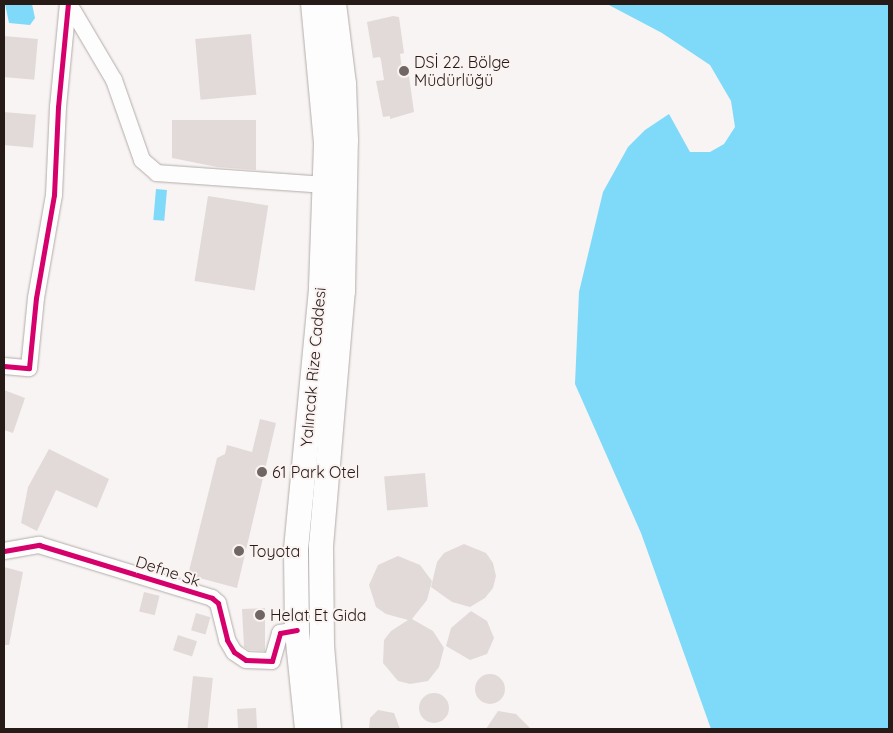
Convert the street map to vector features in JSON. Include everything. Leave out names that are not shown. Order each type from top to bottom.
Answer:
[{"type":"highway","name":"Yalıncak Rize Caddesi","points":[[307,729],[297,630],[296,549],[321,287],[326,143],[313,4]]},
{"type":"highway","name":"Yalıncak Rize Caddesi","points":[[329,729],[322,645],[321,546],[344,291],[346,141],[344,84],[334,4]]},
{"type":"street","points":[[68,4],[114,80],[142,160],[157,173],[325,184]]},
{"type":"street","points":[[4,366],[29,368],[36,298],[54,195],[58,107],[68,4]]},
{"type":"street","name":"Defne Sk","points":[[4,551],[39,545],[212,598],[218,603],[227,640],[234,652],[246,660],[272,661],[280,634],[297,630]]},
{"type":"water","points":[[5,4],[32,4],[35,18],[30,25],[9,23]]},
{"type":"water","points":[[607,4],[889,4],[889,729],[711,729],[641,533],[575,384],[579,292],[603,192],[628,147],[645,130],[669,114],[690,152],[710,152],[724,144],[735,127],[731,101],[710,65],[662,33]]},
{"type":"water","points":[[156,189],[167,190],[164,221],[153,220]]},
{"type":"building","points":[[393,16],[399,17],[404,53],[400,54],[403,77],[409,76],[414,112],[390,119],[390,116],[383,117],[376,81],[384,80],[381,60],[380,57],[373,58],[367,22]]},
{"type":"building","points":[[251,34],[256,95],[201,100],[195,39]]},
{"type":"building","points":[[4,36],[38,39],[34,80],[4,77]]},
{"type":"building","points":[[4,112],[36,115],[33,148],[4,145]]},
{"type":"building","points":[[172,120],[256,120],[256,170],[217,167],[172,158]]},
{"type":"building","points":[[208,196],[268,206],[255,290],[195,281]]},
{"type":"building","points":[[4,390],[25,398],[13,433],[4,430]]},
{"type":"building","points":[[260,419],[276,423],[237,588],[188,575],[217,458],[225,454],[227,445],[252,452]]},
{"type":"building","points":[[49,449],[109,479],[97,508],[56,490],[37,531],[21,523],[28,487]]},
{"type":"building","points":[[425,473],[428,507],[387,510],[384,477]]},
{"type":"building","points":[[464,544],[486,553],[493,563],[496,576],[493,588],[485,598],[470,607],[452,602],[431,587],[437,562],[444,553]]},
{"type":"building","points":[[398,556],[420,565],[432,581],[427,600],[412,619],[433,631],[444,648],[439,667],[428,681],[410,684],[398,681],[383,663],[384,640],[391,631],[408,620],[386,614],[376,607],[369,585],[378,565]]},
{"type":"building","points":[[4,567],[23,572],[9,645],[4,645]]},
{"type":"building","points":[[144,592],[160,596],[155,615],[139,611]]},
{"type":"building","points":[[265,608],[265,651],[249,650],[244,647],[242,609]]},
{"type":"building","points":[[471,611],[487,621],[494,638],[487,654],[470,660],[446,646],[451,628]]},
{"type":"building","points":[[196,613],[210,617],[205,634],[191,630]]},
{"type":"building","points":[[178,635],[197,641],[192,656],[173,650]]},
{"type":"building","points":[[490,674],[501,678],[505,689],[501,700],[490,704],[479,700],[475,689],[479,678]]},
{"type":"building","points":[[193,676],[213,678],[208,729],[187,729]]},
{"type":"building","points":[[434,693],[445,697],[449,708],[445,719],[434,723],[423,719],[419,708],[423,697]]},
{"type":"building","points":[[256,708],[257,729],[238,729],[237,709]]},
{"type":"building","points":[[378,710],[394,713],[400,729],[369,729],[370,718]]},
{"type":"building","points":[[498,711],[516,714],[531,729],[486,729]]},
{"type":"cycle path","points":[[4,366],[29,368],[36,298],[54,195],[58,107],[68,4]]},
{"type":"cycle path","points":[[4,551],[39,545],[212,598],[218,603],[227,640],[234,652],[246,660],[272,661],[280,633],[297,630]]},
{"type":"place","name":"DSİ 22. Bölge Müdürlüğü","points":[[404,71]]},
{"type":"place","name":"61 Park Otel","points":[[262,472]]},
{"type":"place","name":"Toyota","points":[[239,551]]},
{"type":"place","name":"Helat Et Gida","points":[[260,615]]}]
